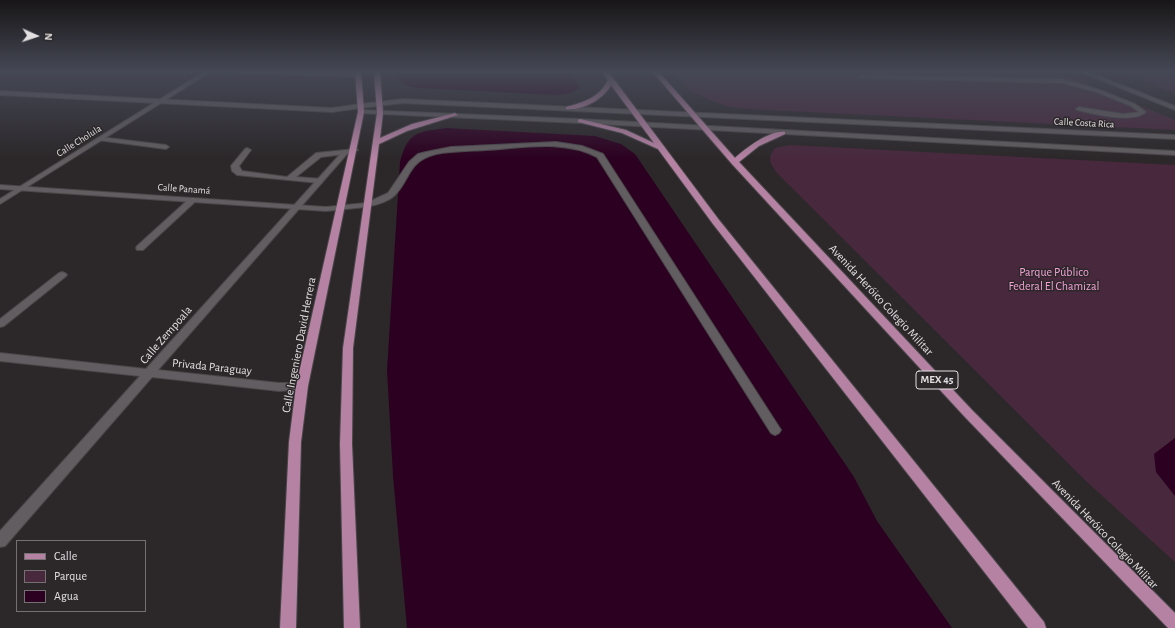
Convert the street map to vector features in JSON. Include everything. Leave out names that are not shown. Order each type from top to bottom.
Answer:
[{"type":"main road","name":"Calle Ingeniero David Herrera","points":[[288,628],[296,442],[302,386],[339,209],[349,151],[360,109],[360,100]]},
{"type":"main road","points":[[352,628],[346,444],[348,348],[366,205],[376,143],[379,100]]},
{"type":"main road","points":[[568,108],[590,100]]},
{"type":"main road","points":[[627,100],[660,148],[716,222],[1038,628]]},
{"type":"main road","name":"Avenida Heróico Colegio Militar","points":[[681,100],[735,162],[968,413],[1175,624]]},
{"type":"main road","points":[[376,143],[394,132],[414,124],[455,115]]},
{"type":"main road","points":[[580,121],[624,131],[660,148]]},
{"type":"main road","points":[[735,162],[750,148],[764,139],[783,133]]},
{"type":"street","name":"Calle Costa Rica","points":[[150,100],[346,109],[379,108],[455,115],[1171,153]]},
{"type":"street","name":"Calle Costa Rica","points":[[360,109],[379,108],[402,100]]},
{"type":"street","name":"Calle Costa Rica","points":[[409,100],[1175,137]]},
{"type":"street","points":[[1079,109],[1125,115],[1137,115],[1144,112],[1121,100]]},
{"type":"street","points":[[1155,100],[1175,108]]},
{"type":"street","name":"Calle Cholula","points":[[0,202],[162,101]]},
{"type":"street","points":[[1146,136],[1171,153]]},
{"type":"street","points":[[100,139],[166,147]]},
{"type":"street","name":"Calle Panamá","points":[[0,187],[296,208],[339,209],[366,205],[387,197],[393,192],[403,172],[413,162],[420,156],[440,151],[530,145],[566,145],[588,150],[600,156],[775,430]]},
{"type":"street","points":[[247,150],[235,166],[235,169],[240,172],[289,179],[320,181]]},
{"type":"street","points":[[289,179],[320,154],[349,151]]},
{"type":"street","name":"Calle Zempoala","points":[[0,541],[320,181],[349,151]]},
{"type":"street","points":[[140,248],[193,200]]},
{"type":"street","points":[[0,324],[62,275]]},
{"type":"street","name":"Privada Paraguay","points":[[0,357],[279,387],[302,386]]},
{"type":"green space","points":[[711,100],[1127,100],[1175,120],[1175,130],[747,109],[725,106]]},
{"type":"green space","name":"Parque Público Federal El Chamizal","points":[[790,145],[1175,165],[1175,562],[1087,482],[779,175],[770,159],[772,152],[775,148]]},
{"type":"water","points":[[446,128],[595,136],[621,144],[635,154],[854,477],[877,521],[952,628],[407,628],[393,476],[387,370],[400,162],[406,145],[415,135]]},
{"type":"water","points":[[1175,438],[1175,496],[1156,472],[1154,454]]}]
